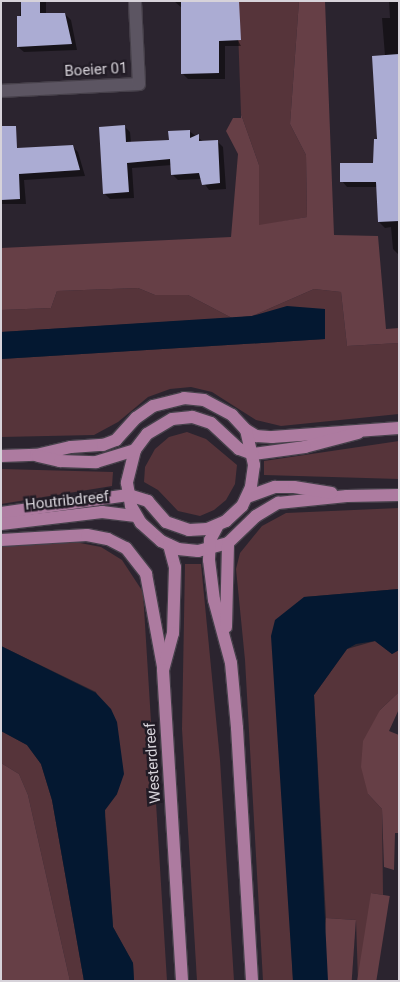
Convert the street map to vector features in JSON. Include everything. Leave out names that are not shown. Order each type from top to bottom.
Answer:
[{"type":"main road","points":[[1,456],[36,455],[71,447],[103,445],[124,434],[144,411],[163,402],[184,398],[214,404],[232,415],[246,430],[256,436],[358,433],[399,428]]},
{"type":"main road","points":[[358,433],[305,447],[253,454],[239,449],[210,423],[182,417],[154,427],[135,450],[128,472],[128,495],[136,516],[147,530],[169,545],[188,551],[208,550],[228,543],[256,516],[278,504],[347,496],[399,495]]},
{"type":"main road","points":[[128,495],[148,501],[166,522],[179,528],[198,530],[217,526],[235,515],[247,496],[253,476],[253,454],[246,430]]},
{"type":"main road","points":[[36,455],[60,461],[96,462],[135,450]]},
{"type":"main road","points":[[247,496],[276,487],[294,487],[347,496]]},
{"type":"main road","name":"Houtribdreef","points":[[1,513],[128,495]]},
{"type":"main road","name":"Houtribdreef","points":[[1,524],[102,512],[136,516]]},
{"type":"main road","points":[[217,526],[208,550],[214,600],[225,632]]},
{"type":"main road","points":[[1,540],[88,535],[108,539],[126,548],[146,574],[163,670]]},
{"type":"main road","points":[[228,543],[225,632],[238,728],[252,981]]},
{"type":"main road","name":"Westerdreef","points":[[169,545],[175,567],[173,633],[163,670],[182,981]]},
{"type":"street","name":"Boeier 01","points":[[1,91],[139,84],[135,1]]},
{"type":"shaded area","points":[[237,1],[299,1],[290,124],[306,155],[307,217],[259,226],[259,165],[241,114]]},
{"type":"shaded area","points":[[299,1],[325,1],[334,235],[378,236],[386,329],[399,328],[399,343],[347,346],[341,292],[314,289],[252,316],[232,318],[188,295],[155,295],[138,288],[57,291],[51,308],[1,310],[1,248],[231,237],[238,154],[226,131],[233,118],[241,118],[241,114],[259,165],[259,225],[307,217],[306,155],[290,124]]},
{"type":"shaded area","points":[[138,288],[155,295],[188,295],[232,318],[1,332],[1,310],[51,308],[57,291]]},
{"type":"shaded area","points":[[314,289],[341,292],[347,346],[399,343],[399,414],[281,426],[256,420],[212,392],[191,387],[170,389],[148,397],[118,422],[94,435],[1,437],[1,359],[325,339],[325,309],[252,316]]},
{"type":"shaded area","points":[[187,432],[206,439],[237,465],[235,484],[226,500],[214,510],[200,516],[178,511],[158,490],[144,482],[145,467],[155,449],[169,437]]},
{"type":"shaded area","points":[[399,441],[399,479],[264,475],[264,461]]},
{"type":"shaded area","points":[[1,469],[113,472],[112,486],[1,504]]},
{"type":"shaded area","points":[[399,508],[399,589],[304,597],[288,882],[293,981],[263,981],[245,660],[236,569],[240,553],[262,526],[286,513]]},
{"type":"shaded area","points":[[75,542],[101,547],[122,560],[143,592],[167,981],[134,981],[133,963],[113,927],[105,810],[117,794],[96,692],[1,646],[1,546]]},
{"type":"shaded area","points":[[185,564],[201,564],[220,760],[234,981],[197,981],[182,729]]},
{"type":"shaded area","points":[[375,641],[392,654],[399,650],[399,692],[380,710],[368,794],[382,809],[383,895],[371,893],[376,981],[358,981],[356,920],[326,918],[314,695],[347,649]]},
{"type":"shaded area","points":[[399,692],[399,709],[389,731],[399,735],[399,833],[395,833],[394,870],[384,867],[382,809],[368,794],[361,767],[363,741],[380,710]]},
{"type":"shaded area","points":[[1,731],[27,745],[41,764],[52,800],[84,981],[70,981],[28,795],[19,774],[1,763]]},
{"type":"shaded area","points":[[1,763],[19,774],[28,795],[70,981],[1,981]]},
{"type":"shaded area","points":[[371,893],[390,896],[376,981],[357,980]]},
{"type":"shaded area","points":[[326,918],[356,920],[352,981],[322,981]]},
{"type":"water","points":[[287,306],[325,309],[325,339],[1,359],[1,332],[252,316]]},
{"type":"water","points":[[399,589],[399,650],[392,654],[375,641],[356,644],[347,649],[314,695],[328,981],[293,981],[271,636],[275,620],[304,597]]},
{"type":"water","points":[[1,646],[96,693],[111,709],[117,722],[124,774],[117,794],[105,810],[105,817],[113,927],[133,963],[134,981],[84,981],[52,800],[41,764],[27,745],[1,731]]},
{"type":"building","points":[[40,1],[40,13],[65,13],[72,44],[17,47],[17,16],[21,16],[21,2]]},
{"type":"building","points":[[181,1],[239,1],[241,40],[219,41],[219,73],[181,74]]},
{"type":"building","points":[[399,54],[399,221],[378,222],[376,182],[340,182],[340,163],[373,163],[374,139],[377,139],[372,56]]},
{"type":"building","points":[[125,125],[126,142],[169,140],[168,131],[190,130],[190,138],[199,134],[199,141],[218,140],[220,183],[202,185],[199,173],[171,175],[170,159],[127,163],[129,192],[103,194],[99,127]]},
{"type":"building","points":[[1,126],[16,126],[17,148],[73,145],[80,170],[19,174],[20,199],[1,200]]}]
